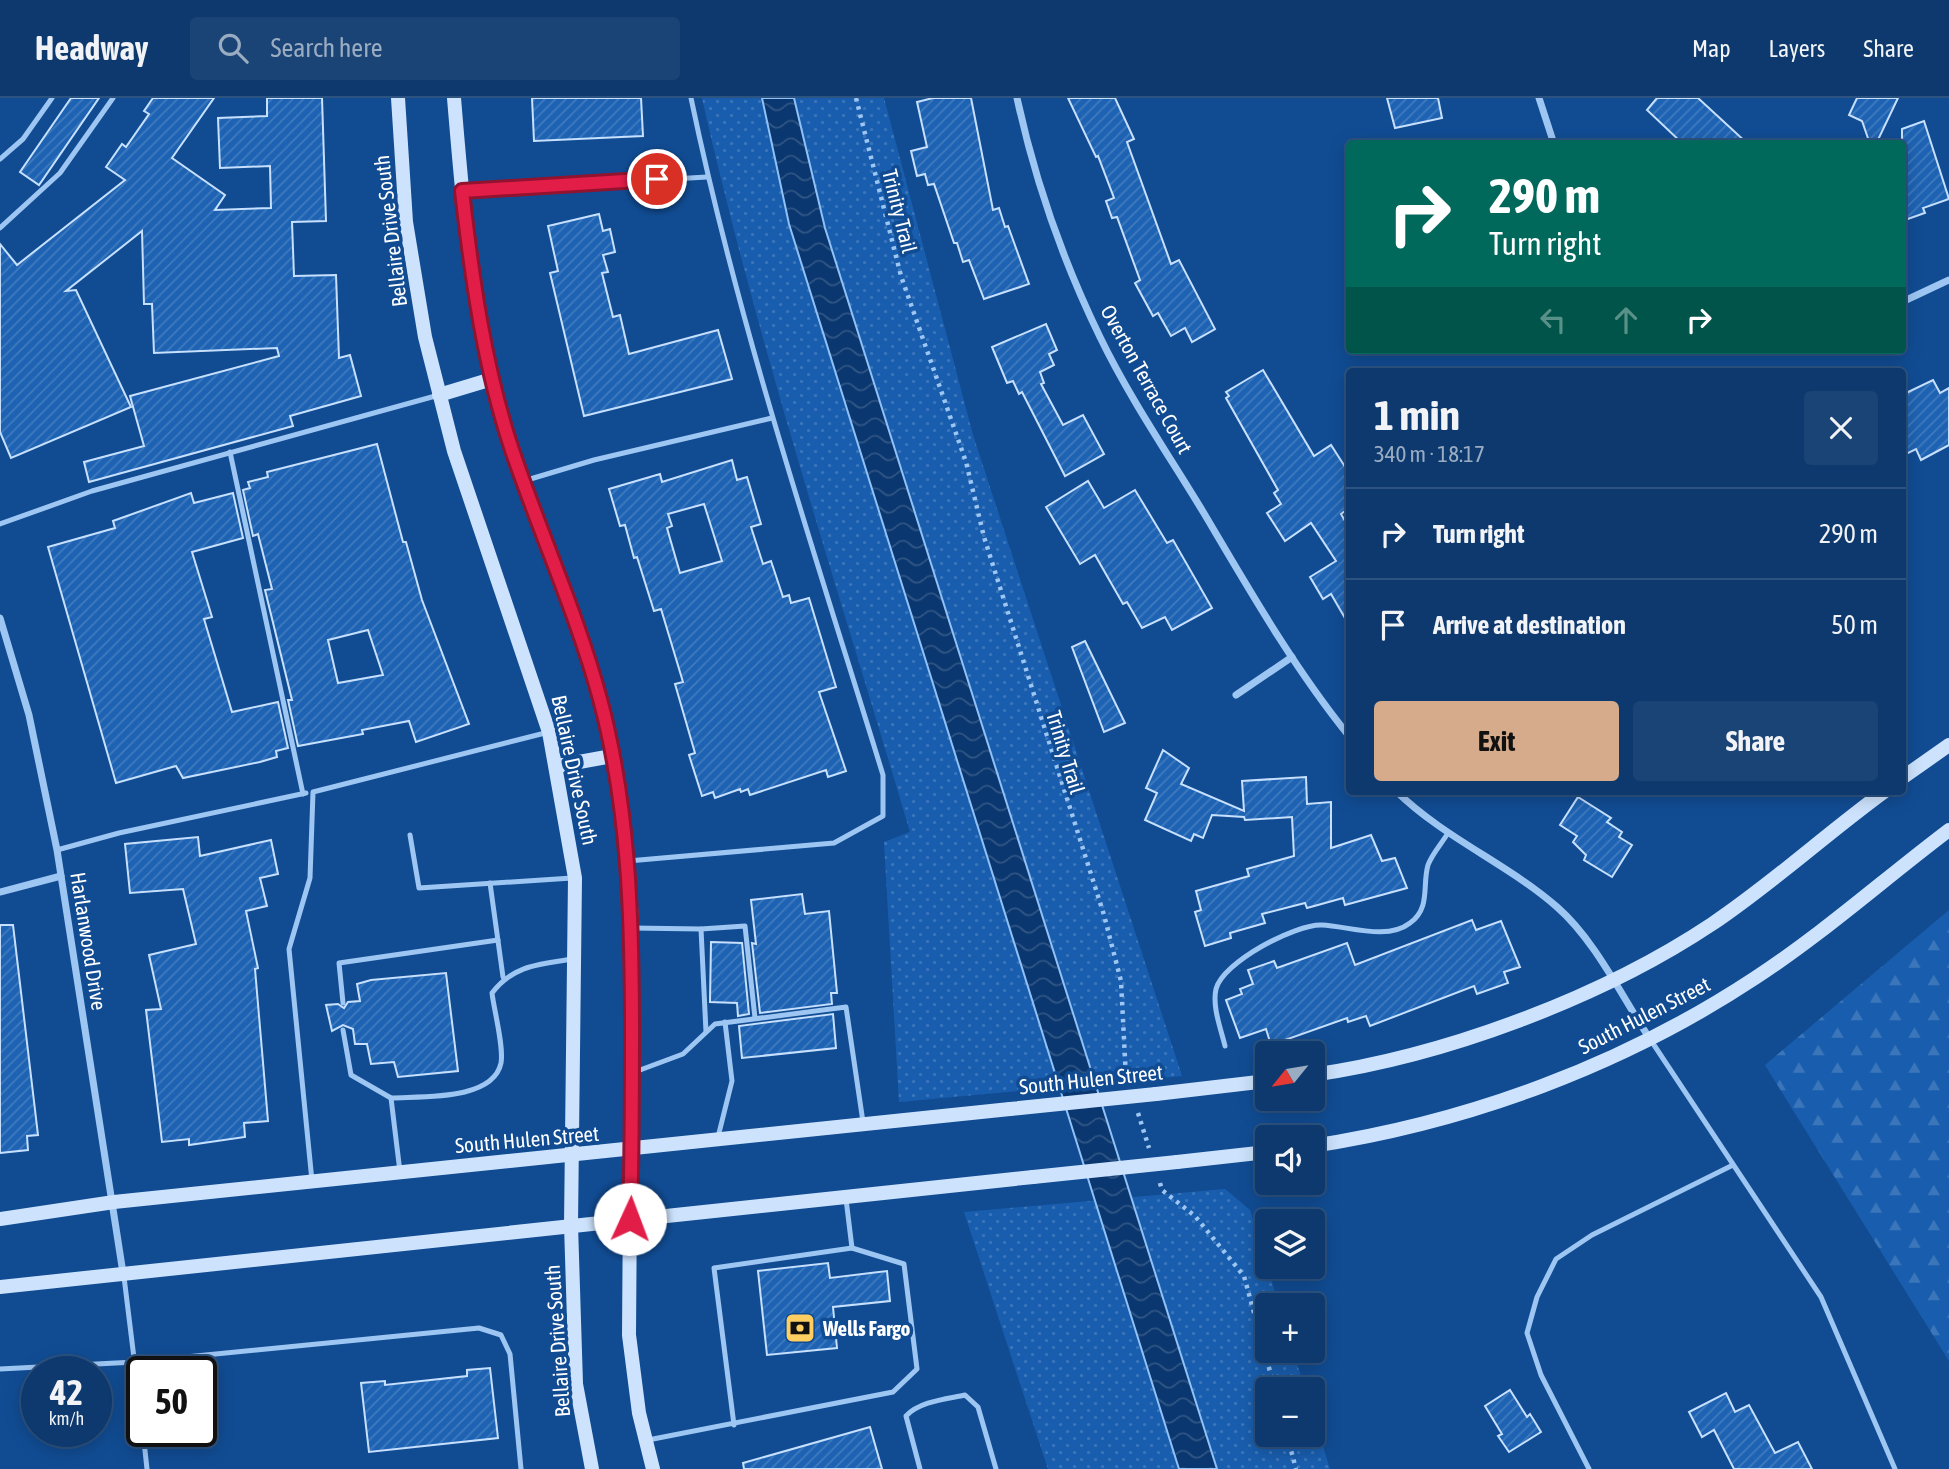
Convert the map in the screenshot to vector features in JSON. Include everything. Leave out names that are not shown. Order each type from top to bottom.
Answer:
[{"type":"main road","name":"Bellaire Drive South","points":[[398,98],[406,222],[425,337],[454,452],[548,732],[557,766],[575,878],[571,1225],[576,1384],[588,1468]]},
{"type":"main road","name":"Bellaire Drive South","points":[[454,98],[462,191],[478,308],[492,379],[523,481],[584,649],[612,756],[628,861],[632,928],[629,1335],[645,1440],[653,1469]]},
{"type":"main road","points":[[439,395],[492,379]]},
{"type":"main road","points":[[1906,775],[1949,744]]},
{"type":"main road","points":[[557,766],[612,756]]},
{"type":"main road","points":[[1325,1072],[1484,1032],[1611,981],[1711,924],[1765,886],[1880,795]]},
{"type":"main road","name":"South Hulen Street","points":[[1325,1143],[1405,1128],[1494,1102],[1581,1071],[1650,1039],[1711,1006],[1776,964],[1848,911],[1949,830]]},
{"type":"main road","name":"South Hulen Street","points":[[0,1219],[114,1202],[632,1150],[1255,1082]]},
{"type":"main road","points":[[0,1287],[1255,1153]]},
{"type":"street","name":"Overton Terrace Court","points":[[1017,98],[1034,170],[1055,232],[1101,340],[1292,657],[1346,732]]},
{"type":"street","points":[[1539,98],[1553,140]]},
{"type":"street","points":[[1906,300],[1949,280]]},
{"type":"street","name":"Harlanwood Drive","points":[[0,618],[29,715],[57,850],[124,1274]]},
{"type":"street","points":[[1236,695],[1292,657]]},
{"type":"street","points":[[1401,795],[1448,833],[1555,905],[1577,927],[1650,1039]]},
{"type":"street","points":[[0,892],[61,876]]},
{"type":"lane","points":[[0,159],[23,139],[52,98]]},
{"type":"lane","points":[[0,228],[60,173],[113,98]]},
{"type":"lane","points":[[628,861],[834,843],[883,816],[883,775],[772,418],[707,177],[691,98]]},
{"type":"lane","points":[[462,191],[707,177]]},
{"type":"lane","points":[[0,524],[92,491],[439,395]]},
{"type":"lane","points":[[523,481],[594,460],[772,418]]},
{"type":"lane","points":[[230,452],[303,794]]},
{"type":"lane","points":[[57,850],[119,833],[313,792],[507,740],[548,732]]},
{"type":"lane","points":[[312,1183],[289,948],[310,877],[313,792]]},
{"type":"lane","points":[[1225,1046],[1216,1006],[1216,990],[1228,969],[1275,940],[1307,926],[1382,931],[1397,930],[1408,925],[1418,917],[1423,905],[1429,862],[1448,833]]},
{"type":"lane","points":[[410,835],[419,888],[575,878]]},
{"type":"lane","points":[[490,883],[503,977]]},
{"type":"lane","points":[[632,928],[701,929],[745,926],[755,1018]]},
{"type":"lane","points":[[701,929],[706,1032]]},
{"type":"lane","points":[[343,1003],[339,963],[498,940]]},
{"type":"lane","points":[[343,1030],[351,1075],[391,1098],[470,1092],[492,1080],[501,1062],[492,993],[503,977],[519,968],[576,958]]},
{"type":"lane","points":[[632,1074],[683,1054],[715,1024],[846,1007],[863,1125]]},
{"type":"lane","points":[[717,1140],[732,1081],[725,1022]]},
{"type":"lane","points":[[1650,1039],[1821,1297],[1895,1469]]},
{"type":"lane","points":[[391,1098],[400,1172]]},
{"type":"lane","points":[[1589,1469],[1541,1375],[1527,1333],[1537,1297],[1556,1259],[1592,1235],[1733,1165]]},
{"type":"lane","points":[[846,1196],[852,1248]]},
{"type":"lane","points":[[645,1440],[734,1425],[893,1392],[917,1369],[904,1264],[852,1248],[714,1268],[734,1425]]},
{"type":"lane","points":[[124,1274],[134,1356]]},
{"type":"lane","points":[[196,1356],[479,1328],[501,1335],[510,1354],[521,1469]]},
{"type":"lane","points":[[0,1369],[126,1362]]},
{"type":"lane","points":[[920,1469],[906,1416],[912,1410],[934,1402],[965,1395],[978,1407],[996,1469]]},
{"type":"lane","points":[[145,1447],[147,1469]]},
{"type":"path","name":"Trinity Trail","points":[[856,98],[901,276],[967,463],[984,537],[1107,929],[1121,981],[1124,1069],[1127,1082]]},
{"type":"path","points":[[1135,1105],[1151,1154]]},
{"type":"path","points":[[1158,1178],[1163,1190],[1195,1216],[1244,1276],[1271,1377]]},
{"type":"path","points":[[1290,1447],[1296,1469]]},
{"type":"green space","points":[[702,98],[884,98],[973,435],[1182,1076],[899,1102],[884,842],[910,832],[773,375]]},
{"type":"green space","points":[[1949,910],[1949,1361],[1765,1065]]},
{"type":"green space","points":[[1225,1189],[1250,1210],[1255,1226],[1255,1279],[1271,1279],[1275,1293],[1255,1293],[1255,1363],[1297,1363],[1301,1377],[1255,1377],[1255,1447],[1323,1447],[1330,1469],[1048,1469],[964,1212]]},
{"type":"water","points":[[762,98],[794,98],[825,228],[1217,1469],[1179,1469],[789,224]]},
{"type":"building","points":[[71,98],[99,98],[39,185],[20,172]]},
{"type":"building","points":[[153,98],[214,98],[172,158],[225,195],[215,210],[271,208],[270,166],[220,168],[218,118],[267,116],[267,98],[322,98],[326,221],[292,222],[294,276],[336,275],[339,358],[350,355],[361,396],[290,416],[293,426],[89,482],[84,462],[144,446],[130,396],[279,356],[277,348],[154,353],[152,304],[144,304],[142,231],[66,291],[76,290],[131,407],[11,458],[0,432],[0,244],[17,265],[125,180],[106,167],[122,144],[126,147],[149,114],[144,111]]},
{"type":"building","points":[[532,98],[641,98],[643,136],[534,141]]},
{"type":"building","points":[[933,98],[971,98],[993,210],[999,208],[1005,227],[1008,226],[1029,284],[984,299],[969,260],[963,262],[957,243],[954,243],[934,184],[928,185],[925,174],[917,176],[911,151],[927,147],[917,102]]},
{"type":"building","points":[[1068,98],[1115,98],[1134,139],[1127,142],[1171,264],[1179,260],[1215,329],[1192,342],[1185,328],[1171,336],[1158,313],[1153,316],[1135,283],[1140,280],[1117,217],[1112,218],[1106,201],[1114,198],[1098,156],[1096,157]]},
{"type":"building","points":[[1387,98],[1438,98],[1442,118],[1395,128]]},
{"type":"building","points":[[1657,98],[1698,98],[1744,140],[1679,140],[1647,110]]},
{"type":"building","points":[[1857,98],[1898,98],[1878,140],[1869,140],[1862,121],[1849,115]]},
{"type":"building","points":[[1924,121],[1949,199],[1923,208],[1925,213],[1906,220],[1906,140],[1902,140],[1902,129]]},
{"type":"building","points":[[599,214],[603,231],[610,229],[615,252],[603,255],[608,272],[602,273],[613,317],[620,315],[629,354],[718,330],[732,379],[584,416],[550,273],[558,271],[548,226]]},
{"type":"building","points":[[1046,324],[1057,350],[1049,354],[1054,365],[1040,372],[1044,383],[1041,384],[1063,425],[1083,415],[1104,454],[1065,476],[1022,392],[1019,394],[1013,381],[1007,383],[992,347]]},
{"type":"building","points":[[1263,370],[1314,456],[1331,445],[1346,468],[1346,510],[1341,514],[1346,523],[1346,620],[1331,594],[1323,599],[1310,577],[1336,561],[1311,523],[1285,541],[1267,513],[1281,504],[1274,493],[1278,490],[1226,398],[1229,396],[1226,392]]},
{"type":"building","points":[[1933,380],[1940,393],[1949,388],[1949,445],[1921,460],[1916,449],[1906,454],[1906,393]]},
{"type":"building","points":[[377,444],[403,542],[406,542],[422,600],[469,724],[416,742],[409,721],[362,730],[363,734],[298,746],[288,700],[292,700],[265,590],[272,589],[258,534],[253,536],[243,490],[250,488],[248,482],[268,477],[267,472]],"holes":[[[368,630],[383,675],[338,683],[328,640]]]},
{"type":"building","points":[[732,460],[737,480],[747,477],[761,524],[751,527],[763,564],[771,561],[783,597],[789,595],[791,603],[809,598],[836,687],[819,692],[846,771],[828,777],[826,770],[750,795],[748,789],[741,792],[740,789],[715,798],[713,792],[702,796],[689,755],[695,753],[675,684],[683,682],[661,609],[654,611],[637,557],[634,558],[625,525],[620,526],[609,489],[660,474],[662,482]],"holes":[[[704,504],[722,561],[680,573],[667,528],[672,526],[668,514]]]},
{"type":"building","points":[[1088,481],[1104,508],[1135,490],[1167,543],[1173,540],[1212,608],[1172,630],[1165,617],[1142,628],[1127,602],[1123,604],[1095,555],[1080,564],[1046,507]]},
{"type":"building","points":[[191,493],[194,503],[233,493],[243,538],[192,552],[212,617],[204,619],[232,712],[278,702],[288,748],[276,751],[277,757],[260,762],[183,778],[176,766],[116,783],[48,547],[115,528],[113,521]]},
{"type":"building","points":[[1085,641],[1125,723],[1104,732],[1072,647]]},
{"type":"building","points":[[1163,750],[1189,768],[1181,784],[1244,811],[1242,781],[1306,777],[1307,804],[1331,802],[1331,848],[1371,835],[1382,861],[1395,858],[1407,888],[1345,905],[1343,898],[1307,908],[1305,903],[1262,914],[1265,923],[1230,933],[1231,938],[1205,946],[1195,912],[1201,910],[1196,891],[1249,876],[1247,869],[1294,856],[1292,817],[1245,820],[1244,817],[1212,815],[1203,838],[1194,834],[1191,841],[1145,820],[1157,793],[1146,788]]},
{"type":"building","points":[[1578,797],[1611,818],[1607,822],[1622,832],[1619,837],[1632,845],[1612,877],[1584,860],[1586,855],[1573,842],[1577,836],[1560,825]]},
{"type":"building","points":[[198,837],[200,856],[271,840],[278,874],[260,878],[267,906],[246,911],[258,968],[255,969],[268,1121],[244,1123],[245,1137],[189,1145],[189,1139],[162,1142],[146,1010],[161,1009],[149,955],[196,944],[183,889],[130,893],[125,844]]},
{"type":"building","points":[[802,894],[805,914],[829,911],[837,993],[831,993],[832,1004],[760,1013],[752,943],[756,944],[751,900]]},
{"type":"building","points":[[1472,920],[1476,930],[1501,921],[1520,967],[1504,972],[1508,983],[1477,994],[1474,986],[1370,1026],[1366,1016],[1348,1022],[1347,1018],[1282,1041],[1270,1041],[1266,1029],[1240,1038],[1226,1000],[1242,994],[1240,989],[1253,984],[1248,970],[1274,961],[1277,968],[1347,943],[1355,965]]},
{"type":"building","points":[[0,925],[13,925],[38,1135],[27,1136],[28,1150],[0,1153]]},
{"type":"building","points":[[711,942],[742,943],[749,1014],[738,1016],[737,1003],[710,1002]]},
{"type":"building","points":[[446,973],[458,1071],[398,1077],[394,1062],[371,1064],[367,1044],[355,1044],[353,1029],[343,1025],[332,1031],[326,1005],[338,1004],[344,1008],[348,1002],[360,1001],[357,984],[371,980]]},
{"type":"building","points":[[833,1014],[836,1048],[742,1058],[739,1026]]},
{"type":"building","name":"Wells Fargo","points":[[828,1263],[830,1278],[887,1271],[890,1301],[833,1307],[837,1348],[767,1355],[758,1271]]},
{"type":"building","points":[[490,1368],[498,1438],[369,1452],[361,1383],[385,1381],[385,1385],[467,1376],[467,1370]]},
{"type":"building","points":[[1510,1390],[1527,1417],[1530,1414],[1541,1432],[1509,1452],[1498,1436],[1502,1434],[1485,1406]]},
{"type":"building","points":[[1726,1393],[1735,1412],[1749,1405],[1775,1453],[1798,1442],[1812,1469],[1734,1469],[1714,1430],[1702,1437],[1689,1412]]},
{"type":"building","points":[[870,1427],[882,1469],[744,1469],[743,1463]]},
{"type":"place","name":"Wells Fargo","points":[[800,1328]]},
{"type":"route","points":[[630,1219],[632,922],[628,861],[612,756],[600,700],[584,649],[512,448],[492,379],[478,308],[462,191],[657,179]]}]
